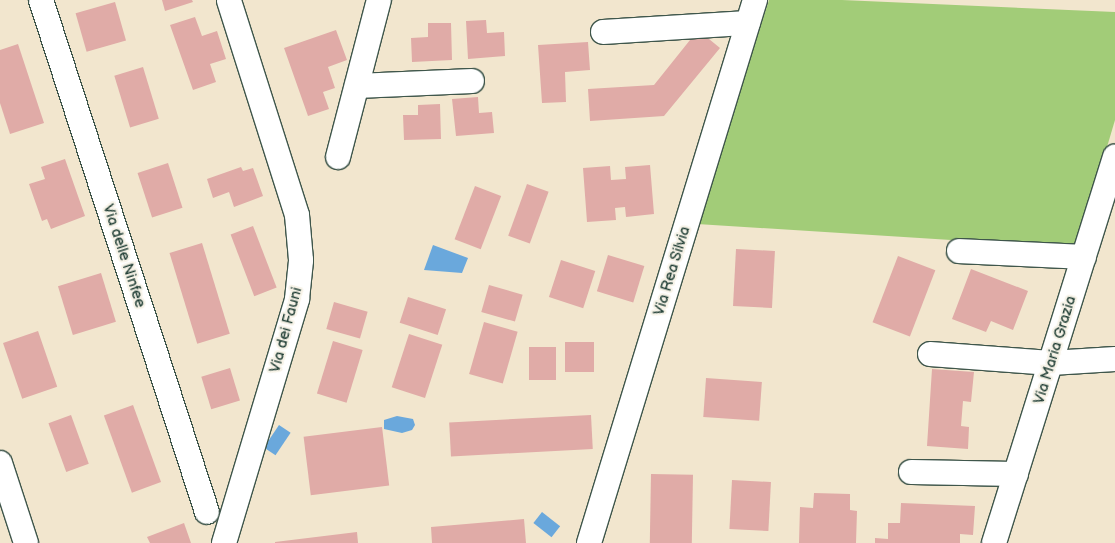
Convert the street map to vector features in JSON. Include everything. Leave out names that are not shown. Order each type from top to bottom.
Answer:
[{"type":"street","name":"Via delle Ninfee","points":[[40,0],[207,512]]},
{"type":"street","name":"Via dei Fauni","points":[[224,543],[296,299],[301,260],[297,215],[229,0]]},
{"type":"street","points":[[338,157],[379,0]]},
{"type":"street","name":"Via Rea Silvia","points":[[590,543],[755,0]]},
{"type":"street","points":[[603,32],[748,23]]},
{"type":"street","points":[[357,86],[472,81]]},
{"type":"street","name":"Via Maria Grazia","points":[[994,543],[1115,157]]},
{"type":"street","points":[[960,250],[1084,257]]},
{"type":"street","points":[[930,354],[1051,362],[1115,359]]},
{"type":"street","points":[[0,463],[26,543]]},
{"type":"street","points":[[912,472],[1016,474]]},
{"type":"green space","points":[[769,0],[842,0],[1115,12],[1115,120],[1077,248],[697,224]]},
{"type":"water","points":[[433,245],[468,258],[462,273],[424,270]]},
{"type":"water","points":[[397,416],[413,419],[415,425],[412,430],[402,433],[384,429],[384,420]]},
{"type":"water","points":[[279,425],[291,433],[276,455],[264,447]]},
{"type":"water","points":[[542,512],[560,526],[552,537],[533,523]]},
{"type":"building","points":[[162,0],[192,0],[193,2],[165,11]]},
{"type":"building","points":[[115,2],[126,40],[87,52],[76,13]]},
{"type":"building","points":[[195,17],[202,36],[217,31],[226,59],[210,64],[216,82],[193,90],[170,25]]},
{"type":"building","points":[[486,20],[487,33],[504,32],[505,56],[468,59],[466,21]]},
{"type":"building","points":[[428,23],[451,23],[452,60],[412,62],[411,38],[428,37]]},
{"type":"building","points":[[336,30],[347,60],[328,67],[335,88],[323,92],[329,109],[308,116],[284,48]]},
{"type":"building","points":[[698,30],[720,48],[664,116],[590,121],[588,89],[654,85]]},
{"type":"building","points":[[588,42],[590,70],[565,72],[566,102],[542,103],[538,45]]},
{"type":"building","points":[[18,44],[44,123],[10,134],[0,103],[0,50]]},
{"type":"building","points":[[143,67],[159,119],[130,127],[114,76]]},
{"type":"building","points":[[478,97],[479,113],[492,112],[494,133],[456,136],[452,99]]},
{"type":"building","points":[[440,104],[441,139],[404,140],[403,115],[418,115],[418,105]]},
{"type":"building","points":[[65,159],[85,216],[51,229],[47,219],[42,221],[29,184],[45,179],[41,167]]},
{"type":"building","points":[[168,163],[183,208],[152,218],[138,173]]},
{"type":"building","points":[[650,165],[654,214],[626,217],[625,207],[615,208],[616,220],[587,222],[583,168],[610,166],[611,180],[626,179],[625,167]]},
{"type":"building","points":[[241,167],[243,171],[253,168],[263,196],[234,207],[229,192],[213,198],[207,179]]},
{"type":"building","points":[[527,184],[549,192],[530,244],[508,236]]},
{"type":"building","points":[[475,186],[501,196],[481,249],[455,239]]},
{"type":"building","points":[[253,226],[277,288],[254,296],[231,235]]},
{"type":"building","points":[[202,243],[230,334],[197,344],[169,253]]},
{"type":"building","points":[[736,249],[775,251],[772,308],[733,306]]},
{"type":"building","points":[[608,255],[644,266],[633,302],[597,291]]},
{"type":"building","points":[[898,256],[935,270],[910,337],[873,322]]},
{"type":"building","points":[[561,260],[595,271],[583,308],[549,297]]},
{"type":"building","points":[[971,269],[1028,291],[1013,330],[991,321],[986,332],[952,319]]},
{"type":"building","points":[[101,273],[116,322],[73,335],[58,286]]},
{"type":"building","points":[[489,285],[523,295],[515,322],[481,312]]},
{"type":"building","points":[[408,297],[446,309],[438,335],[400,323]]},
{"type":"building","points":[[334,302],[368,312],[360,339],[326,329]]},
{"type":"building","points":[[484,322],[518,332],[503,384],[469,374]]},
{"type":"building","points":[[38,331],[57,387],[22,399],[3,343]]},
{"type":"building","points":[[409,334],[442,345],[425,398],[392,387]]},
{"type":"building","points":[[333,341],[363,350],[347,403],[317,394]]},
{"type":"building","points":[[565,342],[594,342],[594,372],[565,372]]},
{"type":"building","points":[[529,347],[556,347],[556,380],[529,380]]},
{"type":"building","points":[[230,368],[240,401],[211,409],[201,377]]},
{"type":"building","points":[[932,369],[974,372],[971,402],[963,401],[961,426],[969,427],[968,449],[927,446]]},
{"type":"building","points":[[706,378],[762,382],[759,421],[703,417]]},
{"type":"building","points":[[133,405],[161,482],[132,493],[104,416]]},
{"type":"building","points":[[71,415],[89,464],[66,472],[48,423]]},
{"type":"building","points":[[591,415],[593,449],[451,456],[449,422]]},
{"type":"building","points":[[382,427],[389,486],[311,495],[304,437]]},
{"type":"building","points":[[651,474],[693,475],[692,543],[650,543]]},
{"type":"building","points":[[732,480],[771,482],[768,531],[729,529]]},
{"type":"building","points":[[814,493],[850,494],[850,510],[857,511],[856,543],[799,543],[800,507],[813,508]]},
{"type":"building","points":[[901,503],[975,506],[973,535],[960,534],[960,543],[875,543],[875,538],[888,539],[888,523],[900,523]]},
{"type":"building","points":[[524,519],[526,543],[432,543],[431,527]]},
{"type":"building","points":[[184,523],[191,543],[150,543],[147,537]]},
{"type":"building","points":[[357,532],[358,543],[275,543],[275,542]]}]
